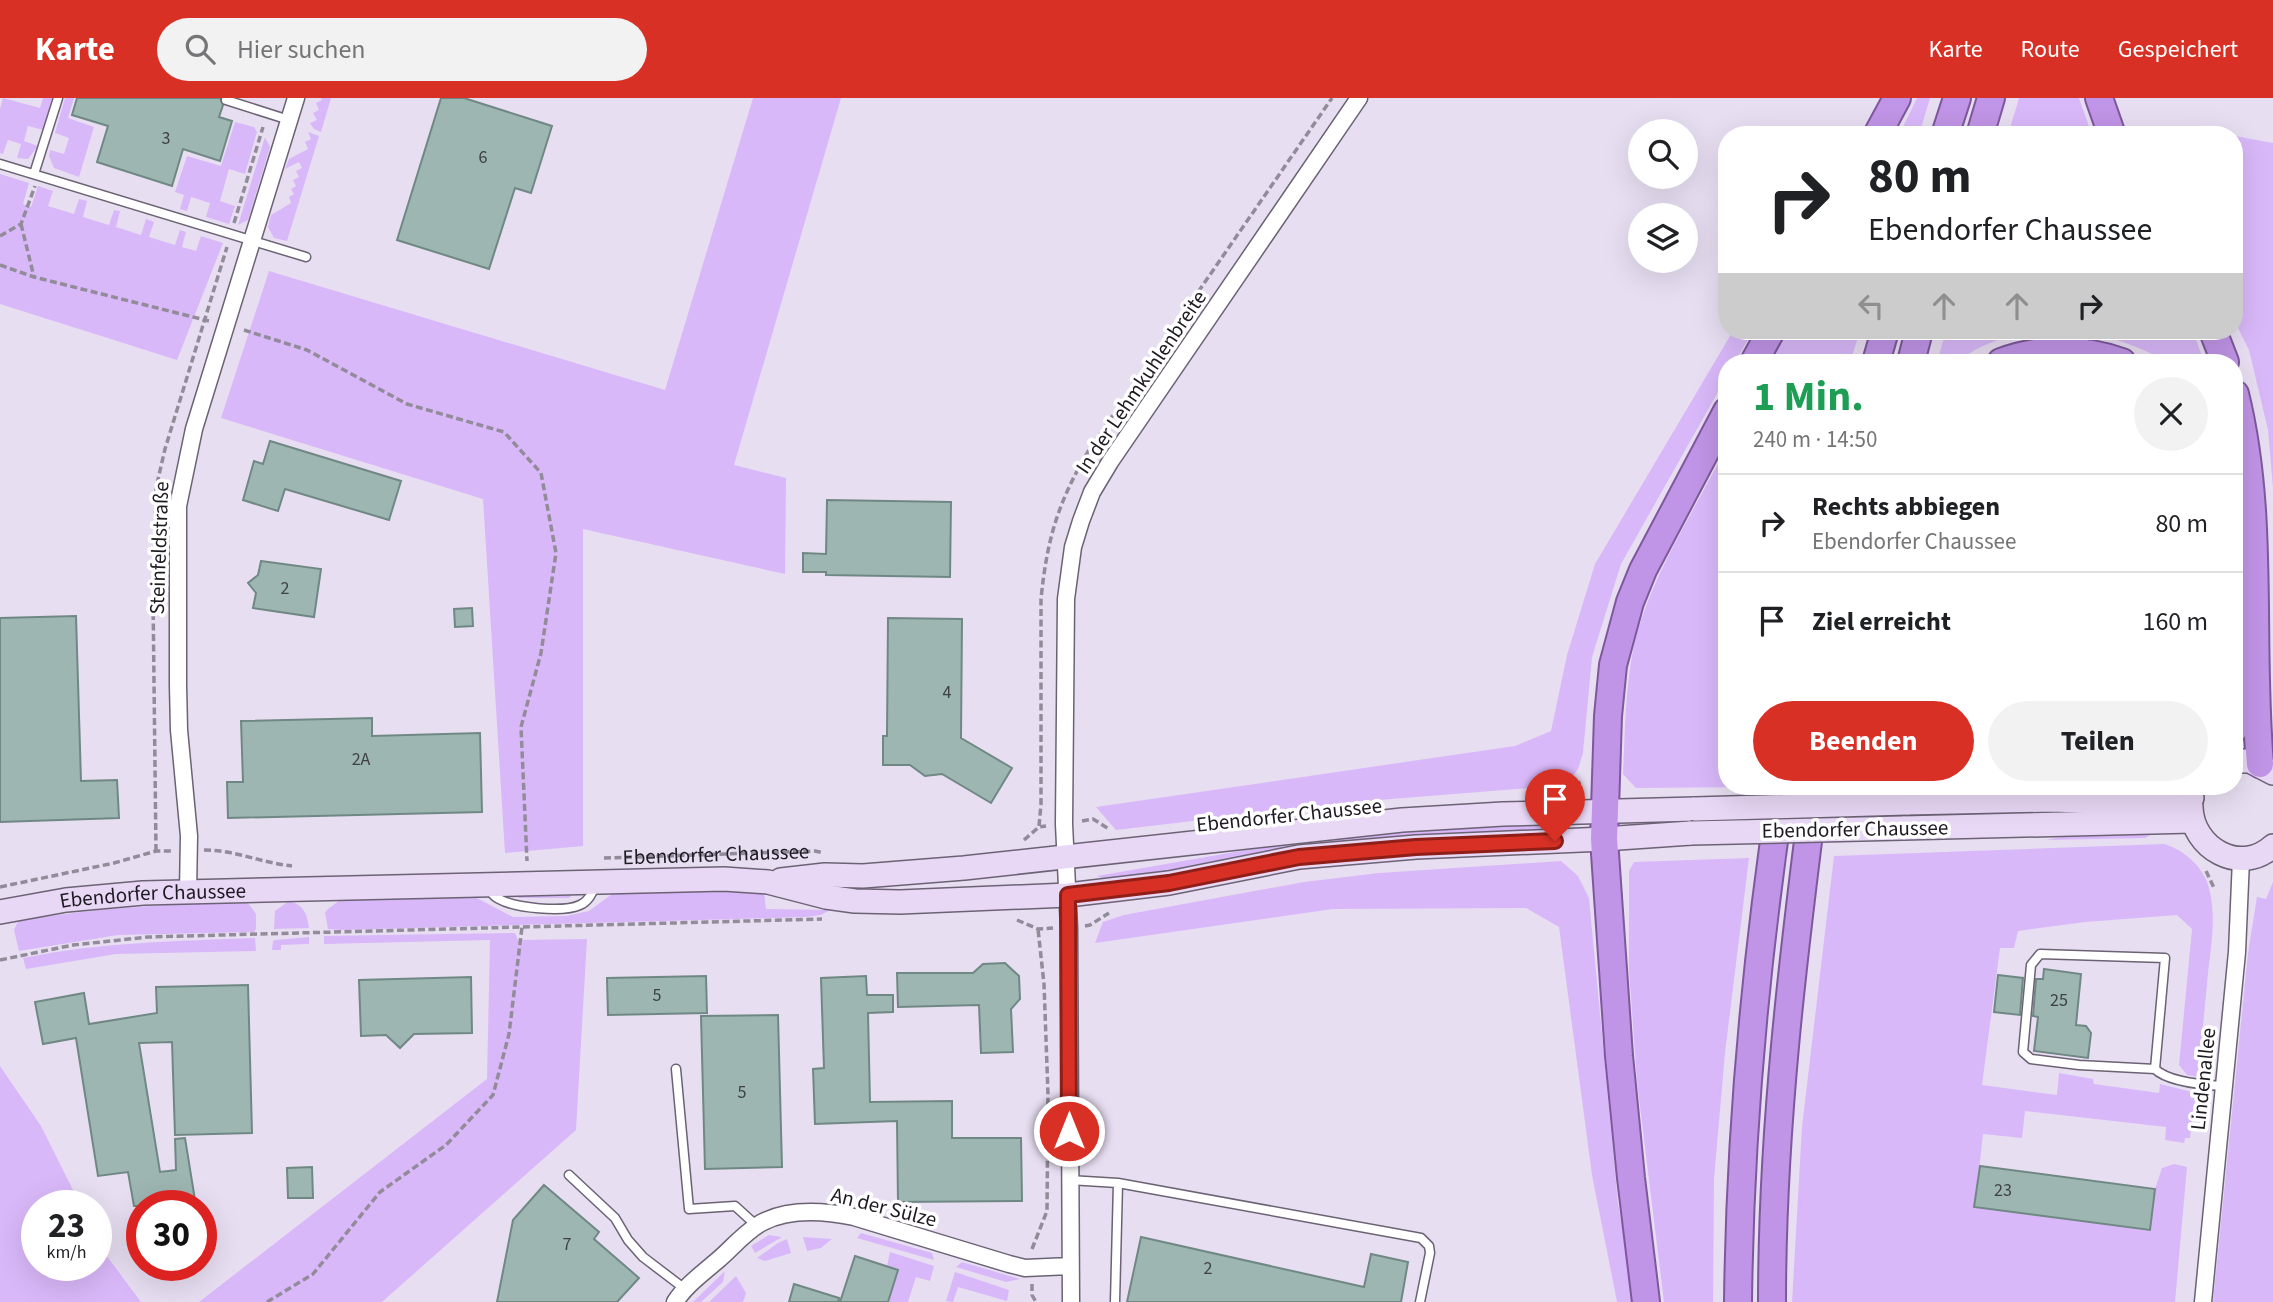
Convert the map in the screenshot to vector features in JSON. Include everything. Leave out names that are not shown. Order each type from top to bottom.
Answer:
[{"type":"highway","points":[[1882,126],[1896,98]]},
{"type":"highway","points":[[1948,126],[1956,98]]},
{"type":"highway","points":[[1983,126],[1991,98]]},
{"type":"highway","points":[[2099,98],[2109,126]]},
{"type":"highway","points":[[2032,354],[2048,350],[2091,354]]},
{"type":"highway","points":[[1646,1302],[1619,1056],[1604,839],[1612,665],[1630,602],[1658,539],[1718,428]]},
{"type":"highway","points":[[2243,433],[2253,513],[2256,766]]},
{"type":"highway","points":[[1738,1302],[1742,1167],[1749,1062],[1781,795]]},
{"type":"highway","points":[[1772,1302],[1776,1170],[1793,962],[1814,795]]},
{"type":"main road","name":"Ebendorfer Chaussee","points":[[0,912],[93,897],[188,891],[724,879],[768,882],[825,876],[863,876],[1065,858],[1402,820],[1906,803],[2050,800],[2194,802]]},
{"type":"main road","name":"Ebendorfer Chaussee","points":[[768,882],[826,897],[855,901],[900,902],[1068,895],[1180,881],[1299,857],[1416,847],[1604,839],[1691,832],[1903,828],[2194,802]]},
{"type":"main road","points":[[2194,802],[2199,836],[2210,849],[2225,857],[2241,859],[2256,857],[2273,846]]},
{"type":"street","name":"Steinfeldstraße","points":[[188,891],[189,850],[179,730],[178,506],[194,429],[296,98]]},
{"type":"street","name":"In der Lehmkuhlenbreite","points":[[1068,895],[1064,824],[1066,599],[1073,547],[1081,521],[1093,492],[1142,413],[1359,98]]},
{"type":"street","name":"Lindenallee","points":[[2203,1302],[2237,952],[2241,859]]},
{"type":"street","points":[[1068,895],[1071,1302]]},
{"type":"street","name":"An der Sülze","points":[[680,1296],[757,1226],[780,1216],[807,1212],[837,1214],[1009,1265],[1031,1268],[1070,1266]]},
{"type":"lane","points":[[36,175],[58,98]]},
{"type":"lane","points":[[226,100],[289,120]]},
{"type":"lane","points":[[0,164],[306,257]]},
{"type":"lane","points":[[2155,1069],[2165,958],[2039,954],[2031,965],[2023,1052],[2031,1059],[2079,1065],[2155,1069],[2161,1074],[2202,1085],[2223,1086]]},
{"type":"lane","points":[[676,1069],[689,1209],[735,1206],[757,1226]]},
{"type":"lane","points":[[569,1175],[615,1218],[622,1232],[680,1296]]},
{"type":"lane","points":[[1069,1180],[1118,1183],[1421,1238],[1429,1246],[1430,1253],[1420,1302]]},
{"type":"lane","points":[[1115,1302],[1118,1183]]},
{"type":"path","points":[[34,277],[21,224],[36,175]]},
{"type":"path","points":[[0,236],[21,224]]},
{"type":"path","points":[[0,265],[34,277],[226,325],[307,350],[407,404],[504,432],[541,473],[556,553],[541,653],[521,727],[527,861]]},
{"type":"path","points":[[1561,791],[1588,781]]},
{"type":"path","points":[[1015,844],[1039,827],[1093,819],[1120,833]]},
{"type":"path","name":"Ebendorfer Chaussee","points":[[0,887],[114,863],[156,851],[228,850],[263,862],[296,867]]},
{"type":"path","name":"Ebendorfer Chaussee","points":[[596,859],[815,850],[828,855]]},
{"type":"path","points":[[267,1302],[313,1274],[380,1192],[446,1145],[492,1095],[509,1034],[522,927]]},
{"type":"path","points":[[1036,1302],[1032,1294],[1030,1253],[1047,1212],[1048,1094],[1044,984],[1038,929]]},
{"type":"shaded area","points":[[3,98],[40,108],[43,98],[52,98],[43,130],[28,126],[24,141],[38,146],[28,159],[17,158],[21,144],[8,140],[3,154],[0,153],[0,109]]},
{"type":"shaded area","points":[[65,98],[74,98],[68,118],[94,127],[79,177],[54,168],[49,156],[50,150],[64,154],[69,138],[55,133]]},
{"type":"shaded area","points":[[321,98],[331,98],[321,132],[314,129],[310,123],[317,120],[313,113],[319,110],[316,103],[322,100]]},
{"type":"shaded area","points":[[753,98],[841,98],[734,465],[786,478],[785,574],[583,529],[583,846],[505,853],[483,499],[221,418],[269,271],[665,390]]},
{"type":"shaded area","points":[[1917,98],[1930,98],[1922,126],[1903,126]]},
{"type":"shaded area","points":[[2019,98],[2079,98],[2089,126],[2011,126]]},
{"type":"shaded area","points":[[235,122],[254,127],[257,132],[245,174],[229,169],[220,201],[235,206],[229,224],[206,217],[210,203],[191,197],[187,211],[180,209],[184,195],[175,192],[187,156],[221,166]]},
{"type":"shaded area","points":[[308,132],[319,136],[287,241],[274,238],[268,227],[271,215],[291,203],[289,197],[294,194],[291,189],[296,186],[293,180],[299,177],[296,171],[302,168],[299,162],[285,169],[289,159],[308,149],[305,142],[311,139]]},
{"type":"shaded area","points":[[265,137],[270,147],[248,220],[238,225]]},
{"type":"shaded area","points":[[2243,137],[2273,143],[2273,488],[2268,430],[2249,350],[2243,338]]},
{"type":"shaded area","points":[[0,174],[29,183],[23,204],[31,207],[38,186],[53,191],[48,206],[74,214],[79,199],[87,201],[83,217],[109,225],[114,210],[120,211],[116,227],[141,235],[146,219],[154,222],[149,237],[175,245],[180,230],[186,232],[182,247],[196,251],[201,236],[223,243],[177,360],[0,304]]},
{"type":"shaded area","points":[[1728,340],[1748,340],[1740,354],[1719,354]]},
{"type":"shaded area","points":[[1781,340],[1857,340],[1853,354],[1773,354]]},
{"type":"shaded area","points":[[1943,340],[1998,340],[1969,354],[1939,354]]},
{"type":"shaded area","points":[[2116,340],[2196,340],[2201,354],[2151,354]]},
{"type":"shaded area","points":[[1718,356],[1718,392],[1621,564],[1592,657],[1583,753],[1578,769],[1566,785],[1354,802],[1116,830],[1096,807],[1515,746],[1551,731],[1567,655],[1595,564]]},
{"type":"shaded area","points":[[1718,463],[1718,787],[1636,788],[1623,774],[1632,656],[1648,601],[1672,548]]},
{"type":"shaded area","points":[[2059,810],[2153,815],[1904,820],[1905,815]]},
{"type":"shaded area","points":[[1560,823],[1560,831],[1104,879],[1097,876],[1309,839],[1377,832]]},
{"type":"shaded area","points":[[2154,827],[2152,834],[2145,838],[2046,840],[2078,833]]},
{"type":"shaded area","points":[[2164,844],[2187,856],[2199,868],[2208,884],[2212,902],[2212,933],[2198,1077],[2187,1075],[2179,1065],[2192,929],[2177,915],[2085,922],[2018,931],[2014,948],[2000,948],[1982,1085],[2057,1095],[2059,1073],[2093,1079],[2094,1084],[2159,1093],[2160,1084],[2196,1093],[2190,1138],[2185,1138],[2184,1143],[2165,1140],[2166,1127],[2025,1111],[2022,1138],[1983,1134],[1975,1207],[2150,1229],[2155,1189],[2162,1168],[2174,1164],[2187,1167],[2175,1302],[1792,1302],[1802,1127],[1834,856]]},
{"type":"shaded area","points":[[1749,858],[1725,1053],[1714,1179],[1713,1302],[1664,1302],[1637,1082],[1629,970],[1629,871],[1634,862]]},
{"type":"shaded area","points":[[1561,861],[1578,876],[1589,898],[1618,1203],[1635,1302],[1617,1302],[1592,1175],[1559,927],[1526,908],[1333,909],[1095,943],[1103,922],[1124,915],[1304,882],[1379,873]]},
{"type":"shaded area","points":[[2273,882],[2273,1302],[2213,1302],[2248,953],[2257,897],[2266,899]]},
{"type":"shaded area","points":[[730,889],[764,892],[766,909],[830,910],[821,915],[805,917],[341,930],[328,929],[325,913],[340,900],[473,896],[513,917],[566,916],[589,911],[612,894]]},
{"type":"shaded area","points":[[573,894],[569,898],[519,898],[517,895]]},
{"type":"shaded area","points":[[289,901],[304,911],[309,928],[274,929],[275,911]]},
{"type":"shaded area","points":[[248,903],[256,914],[254,932],[118,935],[19,951],[14,930],[18,921],[75,913],[161,905]]},
{"type":"shaded area","points":[[515,933],[518,940],[587,939],[576,1130],[382,1302],[199,1302],[487,1079],[490,940],[324,944],[324,936]]},
{"type":"shaded area","points":[[309,937],[309,944],[281,945],[281,950],[272,950],[275,940]]},
{"type":"shaded area","points":[[255,938],[256,951],[116,954],[26,969],[23,958],[110,945]]},
{"type":"shaded area","points":[[0,1066],[41,1126],[73,1190],[21,1190],[21,1281],[112,1281],[112,1263],[141,1302],[0,1302]]},
{"type":"shaded area","points":[[861,1233],[932,1253],[934,1260],[857,1238]]},
{"type":"shaded area","points":[[769,1235],[782,1237],[755,1253],[751,1246]]},
{"type":"shaded area","points":[[803,1237],[832,1239],[821,1248],[807,1251]]},
{"type":"shaded area","points":[[787,1239],[791,1253],[765,1261],[757,1258],[778,1243]]},
{"type":"shaded area","points":[[890,1252],[934,1266],[930,1281],[916,1277],[908,1302],[888,1302],[898,1270],[887,1266]]},
{"type":"shaded area","points":[[962,1262],[1020,1279],[1006,1282],[956,1267]]},
{"type":"shaded area","points":[[725,1271],[723,1282],[701,1302],[693,1302]]},
{"type":"shaded area","points":[[955,1272],[1009,1290],[1007,1301],[958,1287],[953,1302],[946,1301]]},
{"type":"shaded area","points":[[736,1276],[746,1293],[743,1302],[709,1302]]},
{"type":"building","points":[[77,98],[220,98],[223,105],[219,117],[232,121],[220,161],[183,149],[172,186],[97,162],[108,126],[72,115]]},
{"type":"building","points":[[441,98],[464,98],[552,126],[531,193],[515,188],[489,269],[397,240]]},
{"type":"building","points":[[270,441],[401,481],[389,520],[285,489],[278,511],[243,500],[254,461],[263,464]]},
{"type":"building","points":[[827,500],[951,502],[950,577],[826,575],[826,572],[803,572],[803,553],[826,554]]},
{"type":"building","points":[[261,561],[321,569],[314,617],[253,608],[256,593],[248,583],[258,575]]},
{"type":"building","points":[[472,608],[473,626],[455,627],[454,609]]},
{"type":"building","points":[[76,616],[81,781],[117,780],[119,818],[0,822],[0,618]]},
{"type":"building","points":[[888,618],[962,619],[961,738],[1012,768],[991,803],[942,774],[925,776],[910,765],[883,765],[883,736],[887,736]]},
{"type":"building","points":[[372,718],[372,736],[480,733],[482,812],[228,818],[227,782],[243,782],[241,721]]},
{"type":"building","points":[[1005,963],[1019,976],[1020,999],[1011,1009],[1013,1052],[981,1053],[979,1005],[898,1007],[897,973],[973,973],[983,964]]},
{"type":"building","points":[[2044,969],[2081,974],[2076,1025],[2086,1026],[2091,1033],[2088,1058],[2034,1051],[2038,1017],[2033,1016],[2036,979],[2043,979]]},
{"type":"building","points":[[1998,975],[2023,978],[2020,1015],[1994,1012]]},
{"type":"building","points":[[706,976],[707,1013],[608,1015],[607,978]]},
{"type":"building","points":[[866,976],[867,995],[893,995],[893,1012],[868,1013],[870,1102],[952,1101],[952,1138],[1021,1138],[1022,1201],[898,1202],[897,1121],[815,1124],[813,1069],[824,1068],[821,978]]},
{"type":"building","points":[[471,977],[472,1033],[414,1034],[400,1048],[386,1035],[361,1036],[359,980]]},
{"type":"building","points":[[248,985],[252,1133],[175,1135],[172,1042],[139,1043],[160,1172],[176,1170],[175,1139],[185,1138],[193,1190],[131,1190],[128,1172],[98,1176],[76,1038],[43,1044],[35,1002],[84,993],[89,1024],[157,1013],[156,987]]},
{"type":"building","points":[[778,1015],[782,1167],[705,1169],[701,1016]]},
{"type":"building","points":[[1980,1166],[2155,1189],[2150,1230],[1974,1207]]},
{"type":"building","points":[[312,1167],[313,1198],[288,1198],[287,1168]]},
{"type":"building","points":[[544,1185],[599,1232],[594,1239],[639,1278],[617,1302],[497,1302],[513,1220]]},
{"type":"building","points":[[1141,1237],[1364,1287],[1371,1254],[1408,1262],[1401,1302],[1127,1302]]},
{"type":"building","points":[[855,1256],[898,1270],[888,1302],[840,1302]]},
{"type":"building","points":[[794,1284],[839,1298],[838,1302],[789,1302]]},
{"type":"route","points":[[1069,1131],[1068,895],[1213,876],[1299,857],[1416,847],[1555,841]]}]
